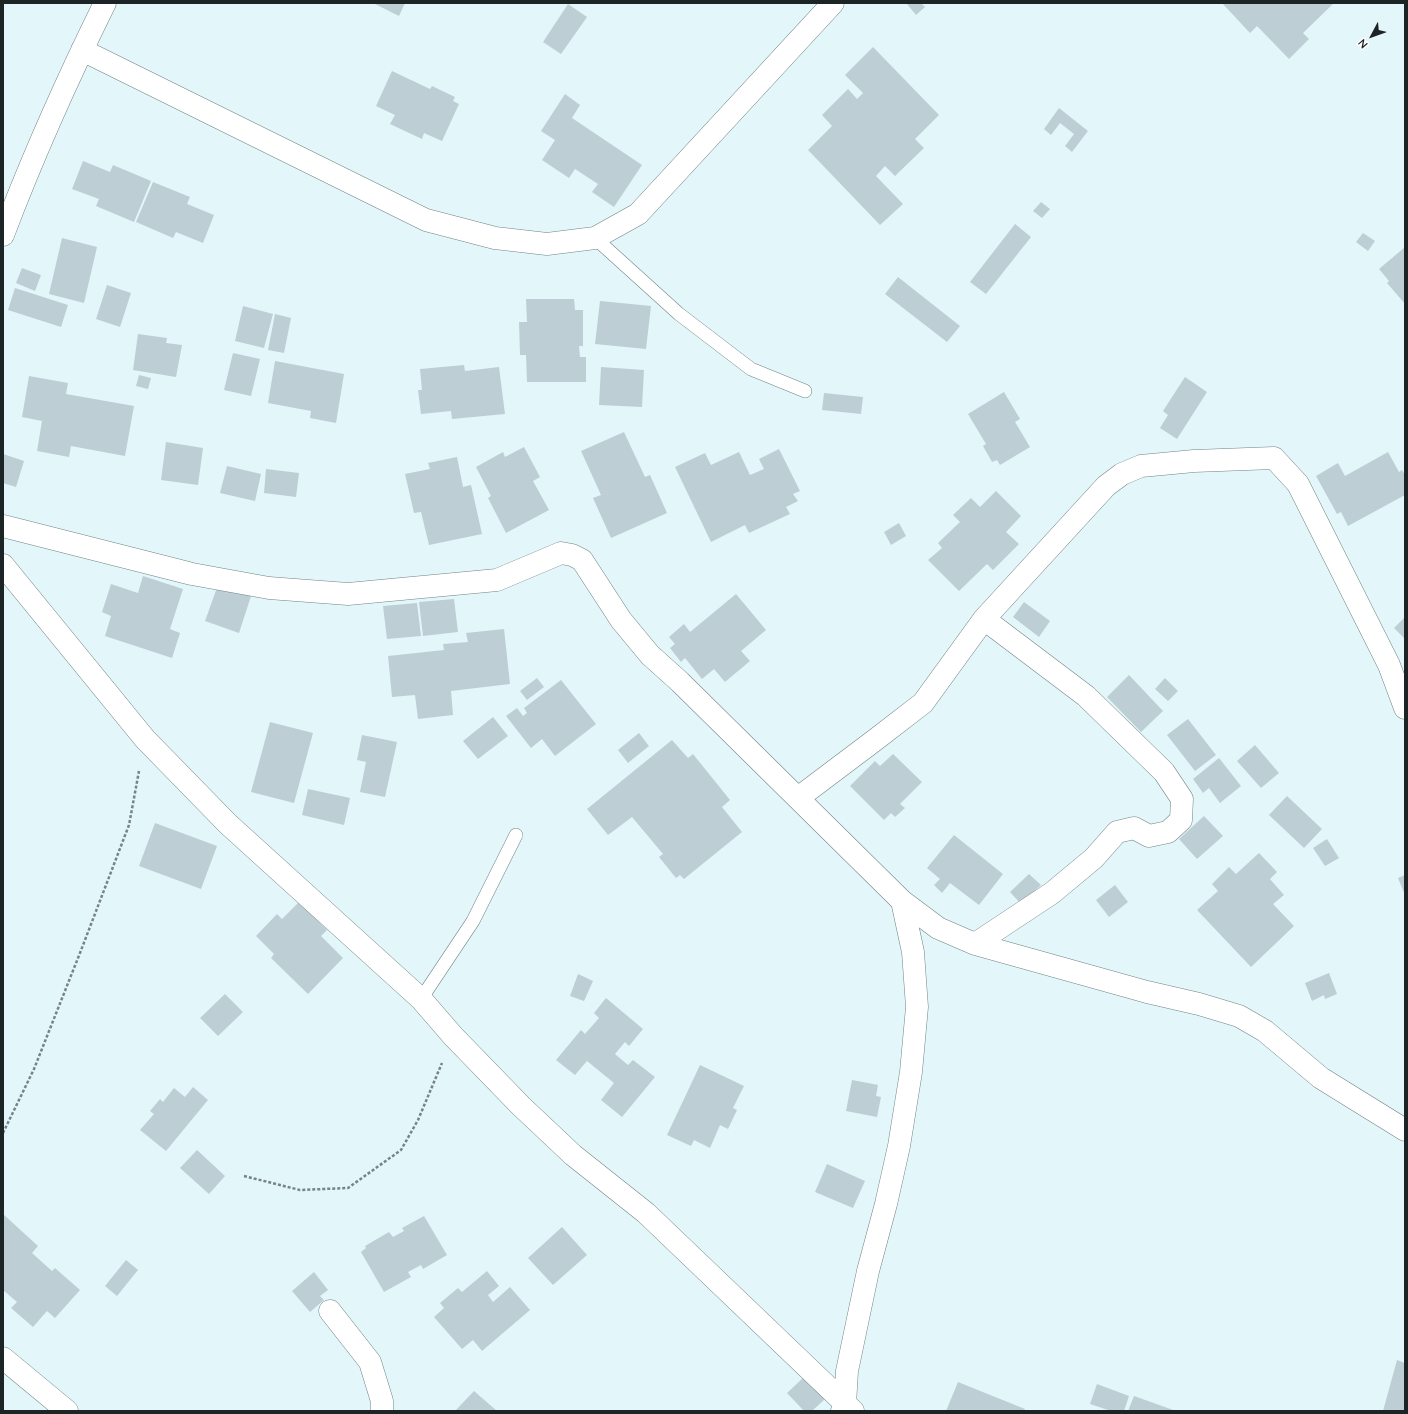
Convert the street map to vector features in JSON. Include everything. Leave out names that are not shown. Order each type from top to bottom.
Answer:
[{"type":"street","points":[[3,235],[17,199],[82,50],[105,3]]},
{"type":"street","points":[[82,50],[426,220],[495,238],[547,244],[595,238],[638,214],[833,3]]},
{"type":"street","points":[[798,798],[923,703],[984,619],[1106,486],[1122,474],[1142,466],[1194,461],[1274,458],[1298,484],[1389,665],[1405,708]]},
{"type":"street","points":[[3,526],[192,574],[269,588],[348,594],[497,580],[561,553],[572,555],[582,560],[621,620],[650,655],[680,682],[902,901],[938,928],[976,944],[1147,992],[1199,1004],[1238,1016],[1266,1031],[1321,1078],[1405,1130]]},
{"type":"street","points":[[3,565],[145,739],[228,824],[421,999],[453,1036],[521,1106],[573,1155],[646,1213],[846,1409]]},
{"type":"street","points":[[976,944],[1052,893],[1094,858],[1117,832],[1134,828],[1149,836],[1168,832],[1181,820],[1182,799],[1164,772],[1086,696],[984,619]]},
{"type":"street","points":[[846,1409],[847,1371],[868,1271],[886,1204],[899,1146],[911,1072],[917,1007],[913,952],[902,901]]},
{"type":"street","points":[[330,1311],[370,1362],[382,1401],[382,1411]]},
{"type":"street","points":[[3,1358],[67,1411]]},
{"type":"lane","points":[[595,238],[679,314],[751,369],[805,391]]},
{"type":"lane","points":[[421,999],[474,920],[516,834]]},
{"type":"path","points":[[3,1133],[34,1069],[129,825],[145,739]]},
{"type":"path","points":[[244,1176],[300,1190],[348,1188],[401,1150],[418,1120],[453,1036]]},
{"type":"building","points":[[405,3],[399,16],[375,4]]},
{"type":"building","points":[[921,3],[925,7],[916,15],[907,4]]},
{"type":"building","points":[[1222,3],[1334,3],[1303,33],[1309,39],[1289,59],[1257,26],[1250,33]]},
{"type":"building","points":[[568,4],[587,17],[561,54],[543,42]]},
{"type":"building","points":[[873,47],[939,115],[915,139],[924,148],[895,176],[885,166],[876,176],[903,204],[880,225],[808,150],[832,126],[822,115],[848,89],[857,99],[863,93],[845,75]]},
{"type":"building","points":[[392,71],[430,89],[432,86],[455,97],[453,101],[459,104],[442,141],[424,133],[422,139],[390,124],[395,115],[376,106]]},
{"type":"building","points":[[565,94],[580,105],[572,118],[642,165],[614,207],[592,192],[598,184],[575,169],[569,178],[542,160],[555,140],[541,131]]},
{"type":"building","points":[[1059,108],[1088,131],[1072,152],[1065,146],[1074,134],[1060,123],[1051,135],[1044,129]]},
{"type":"building","points":[[83,161],[110,172],[113,165],[151,181],[134,222],[96,206],[99,199],[72,189]]},
{"type":"building","points":[[153,182],[190,197],[187,204],[214,215],[203,243],[176,232],[173,238],[136,222]]},
{"type":"building","points":[[1041,202],[1050,209],[1042,218],[1033,211]]},
{"type":"building","points":[[1015,224],[1031,237],[986,294],[970,282]]},
{"type":"building","points":[[1363,233],[1375,241],[1368,251],[1356,242]]},
{"type":"building","points":[[62,238],[97,247],[84,303],[49,294]]},
{"type":"building","points":[[1405,247],[1405,304],[1387,283],[1389,281],[1379,269]]},
{"type":"building","points":[[22,268],[41,275],[35,291],[16,283]]},
{"type":"building","points":[[898,277],[960,326],[947,342],[885,294]]},
{"type":"building","points":[[107,285],[131,293],[120,327],[96,319]]},
{"type":"building","points":[[15,288],[68,305],[61,327],[8,310]]},
{"type":"building","points":[[526,299],[574,299],[575,310],[583,310],[583,346],[579,346],[580,357],[586,357],[586,382],[527,382],[526,355],[520,355],[519,322],[527,322]]},
{"type":"building","points":[[600,301],[651,306],[646,349],[595,344]]},
{"type":"building","points":[[243,306],[273,314],[264,348],[235,341]]},
{"type":"building","points":[[275,314],[291,318],[284,353],[268,350]]},
{"type":"building","points":[[138,334],[167,338],[166,343],[182,345],[176,377],[133,370]]},
{"type":"building","points":[[233,353],[260,359],[251,396],[224,390]]},
{"type":"building","points":[[275,361],[344,374],[336,423],[310,418],[311,411],[268,403]]},
{"type":"building","points":[[464,365],[465,371],[499,367],[505,414],[452,419],[451,411],[421,414],[418,390],[422,390],[420,369]]},
{"type":"building","points":[[601,367],[644,370],[642,407],[599,405]]},
{"type":"building","points":[[139,375],[151,378],[148,389],[136,386]]},
{"type":"building","points":[[29,376],[68,383],[66,394],[134,406],[125,456],[71,446],[69,457],[37,451],[42,421],[22,417]]},
{"type":"building","points":[[1185,377],[1207,392],[1177,439],[1160,428],[1168,415],[1163,411]]},
{"type":"building","points":[[1004,392],[1020,419],[1015,422],[1030,447],[1000,465],[997,460],[992,462],[983,446],[986,444],[968,414]]},
{"type":"building","points":[[824,393],[863,397],[861,414],[822,410]]},
{"type":"building","points":[[624,432],[645,477],[650,475],[667,513],[611,538],[593,498],[601,495],[581,451]]},
{"type":"building","points":[[166,442],[203,448],[198,485],[161,480]]},
{"type":"building","points":[[524,447],[540,477],[533,481],[549,510],[506,533],[488,498],[491,496],[476,467],[503,452],[505,457]]},
{"type":"building","points":[[779,449],[800,491],[793,494],[798,501],[786,507],[790,514],[749,533],[745,525],[711,542],[675,467],[705,453],[711,465],[739,452],[750,475],[764,469],[759,459]]},
{"type":"building","points":[[1388,452],[1399,472],[1402,470],[1405,475],[1405,495],[1348,526],[1341,512],[1337,514],[1316,476],[1338,463],[1345,476]]},
{"type":"building","points":[[3,454],[24,461],[16,487],[3,483]]},
{"type":"building","points":[[457,457],[463,487],[471,485],[482,534],[429,545],[421,512],[414,513],[405,474],[430,469],[428,463]]},
{"type":"building","points":[[227,466],[261,474],[255,501],[220,493]]},
{"type":"building","points":[[266,469],[299,473],[296,497],[264,493]]},
{"type":"building","points":[[996,491],[1021,516],[1006,532],[1019,544],[993,570],[987,564],[959,591],[928,560],[942,548],[938,543],[960,522],[953,515],[971,498],[980,507]]},
{"type":"building","points":[[899,523],[906,536],[891,545],[884,532]]},
{"type":"building","points":[[143,576],[183,589],[170,629],[180,633],[172,658],[105,636],[111,616],[102,612],[111,584],[138,593]]},
{"type":"building","points":[[219,582],[252,593],[239,633],[205,621]]},
{"type":"building","points":[[736,594],[766,630],[741,651],[750,661],[725,682],[714,669],[702,679],[685,658],[681,662],[670,648],[675,644],[669,637],[684,624],[690,632]]},
{"type":"building","points":[[454,599],[458,632],[423,636],[419,602]]},
{"type":"building","points":[[1024,602],[1050,621],[1039,637],[1013,617]]},
{"type":"building","points":[[417,603],[421,636],[387,639],[383,606]]},
{"type":"building","points":[[1405,617],[1405,639],[1394,628]]},
{"type":"building","points":[[504,629],[510,684],[451,691],[453,715],[418,719],[415,695],[392,697],[388,656],[444,650],[443,644],[468,642],[466,633]]},
{"type":"building","points":[[1129,675],[1163,711],[1141,732],[1107,697]]},
{"type":"building","points":[[537,678],[544,687],[527,700],[520,691]]},
{"type":"building","points":[[1165,678],[1178,691],[1168,701],[1155,689]]},
{"type":"building","points":[[561,680],[596,724],[555,756],[542,739],[531,748],[506,716],[517,708],[523,716],[527,713],[524,708]]},
{"type":"building","points":[[493,717],[508,736],[478,759],[463,741]]},
{"type":"building","points":[[1188,719],[1216,755],[1195,771],[1167,735]]},
{"type":"building","points":[[270,722],[313,733],[294,803],[251,792]]},
{"type":"building","points":[[639,733],[649,746],[628,763],[618,750]]},
{"type":"building","points":[[362,735],[397,742],[385,797],[360,792],[366,762],[357,760]]},
{"type":"building","points":[[672,740],[688,758],[693,754],[730,800],[722,807],[742,832],[684,879],[680,875],[676,878],[659,857],[663,854],[632,817],[608,835],[587,809]]},
{"type":"building","points":[[1255,745],[1279,773],[1261,788],[1237,761]]},
{"type":"building","points":[[893,754],[922,782],[900,804],[905,808],[895,817],[891,813],[884,820],[850,786],[875,761],[880,766]]},
{"type":"building","points":[[1219,758],[1241,786],[1220,803],[1209,788],[1203,793],[1193,779]]},
{"type":"building","points":[[308,789],[350,798],[344,825],[302,815]]},
{"type":"building","points":[[1287,796],[1322,829],[1304,848],[1269,815]]},
{"type":"building","points":[[1204,816],[1223,836],[1197,859],[1179,839]]},
{"type":"building","points":[[155,823],[217,846],[201,889],[139,866]]},
{"type":"building","points":[[954,835],[1003,874],[979,905],[950,883],[942,893],[934,885],[940,879],[927,868]]},
{"type":"building","points":[[1327,839],[1339,858],[1325,866],[1313,848]]},
{"type":"building","points":[[1259,853],[1277,872],[1270,879],[1284,895],[1273,904],[1294,926],[1251,967],[1197,910],[1218,891],[1212,884],[1229,867],[1236,874]]},
{"type":"building","points":[[1029,874],[1041,885],[1021,904],[1010,892]]},
{"type":"building","points":[[1405,875],[1405,895],[1398,878]]},
{"type":"building","points":[[1115,885],[1128,902],[1109,917],[1096,900]]},
{"type":"building","points":[[299,902],[327,930],[321,936],[343,958],[308,994],[271,958],[274,954],[256,936],[277,914],[282,919]]},
{"type":"building","points":[[1329,973],[1337,994],[1325,999],[1324,995],[1312,1001],[1305,983]]},
{"type":"building","points":[[578,974],[593,981],[584,1001],[570,996]]},
{"type":"building","points":[[225,994],[243,1012],[218,1036],[200,1018]]},
{"type":"building","points":[[606,998],[643,1029],[629,1046],[625,1042],[615,1054],[628,1065],[633,1060],[655,1077],[622,1117],[601,1100],[614,1083],[587,1061],[575,1075],[556,1060],[581,1030],[585,1034],[599,1018],[594,1013]]},
{"type":"building","points":[[700,1065],[744,1086],[733,1108],[737,1110],[728,1129],[720,1125],[710,1148],[694,1140],[691,1146],[667,1135]]},
{"type":"building","points":[[852,1080],[878,1085],[876,1096],[881,1097],[877,1117],[846,1111]]},
{"type":"building","points":[[193,1087],[208,1100],[166,1151],[140,1130],[154,1114],[150,1111],[160,1099],[163,1102],[174,1088],[185,1097]]},
{"type":"building","points":[[197,1150],[225,1176],[209,1194],[180,1168]]},
{"type":"building","points":[[827,1164],[865,1181],[853,1208],[815,1192]]},
{"type":"building","points":[[3,1214],[38,1246],[32,1253],[52,1271],[55,1268],[80,1290],[55,1318],[47,1311],[33,1327],[11,1308],[17,1302],[3,1290]]},
{"type":"building","points":[[424,1216],[447,1255],[423,1269],[421,1265],[408,1272],[411,1277],[384,1292],[361,1252],[366,1248],[365,1246],[389,1232],[393,1237],[404,1231],[402,1228]]},
{"type":"building","points":[[562,1227],[587,1255],[553,1285],[528,1258]]},
{"type":"building","points":[[126,1260],[138,1270],[117,1296],[105,1286]]},
{"type":"building","points":[[487,1271],[499,1286],[488,1295],[493,1302],[510,1287],[530,1310],[482,1351],[473,1340],[462,1349],[434,1317],[444,1308],[440,1303],[458,1288],[462,1292]]},
{"type":"building","points":[[314,1272],[328,1290],[320,1296],[324,1300],[310,1312],[292,1291]]},
{"type":"building","points":[[1397,1360],[1405,1363],[1405,1411],[1383,1411]]},
{"type":"building","points":[[804,1377],[825,1399],[812,1411],[804,1411],[787,1393]]},
{"type":"building","points":[[958,1382],[1025,1409],[1024,1411],[946,1411]]},
{"type":"building","points":[[1097,1384],[1129,1396],[1124,1411],[1111,1411],[1090,1404]]},
{"type":"building","points":[[474,1391],[497,1411],[455,1411]]},
{"type":"building","points":[[1134,1396],[1176,1411],[1128,1411]]}]
